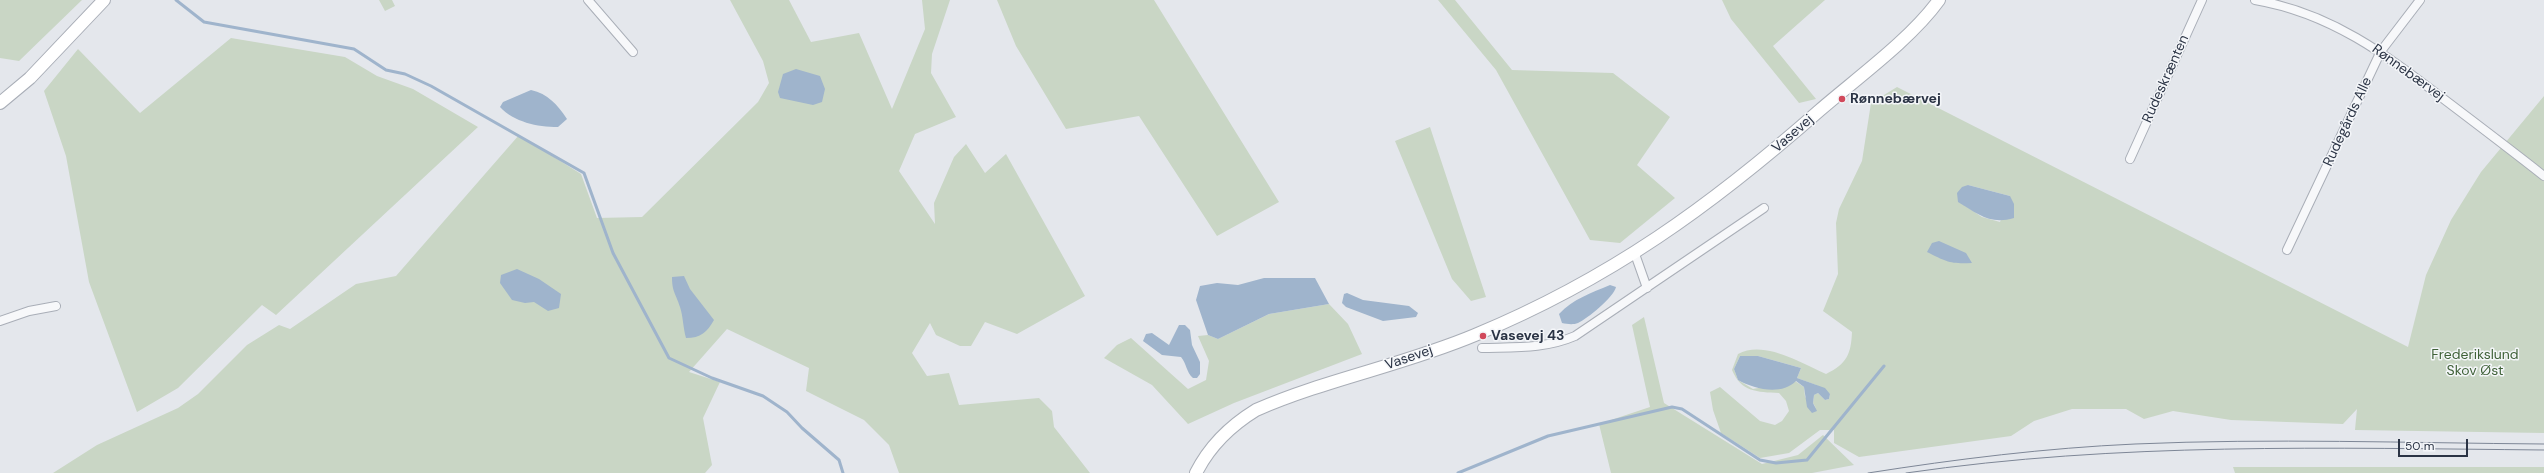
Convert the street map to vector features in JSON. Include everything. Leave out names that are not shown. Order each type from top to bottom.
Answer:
[{"type":"street","points":[[0,103],[30,78],[104,0]]},
{"type":"street","points":[[588,0],[599,15],[633,52]]},
{"type":"street","name":"Vasevej","points":[[1196,473],[1219,439],[1230,428],[1256,410],[1474,336],[1543,305],[1590,281],[1635,254],[1713,200],[1765,158],[1916,26],[1939,0]]},
{"type":"street","name":"Rudeskrænten","points":[[2130,159],[2202,0]]},
{"type":"street","name":"Rønnebærvej","points":[[2255,0],[2302,13],[2338,28],[2381,51],[2544,176]]},
{"type":"street","name":"Rudegårds Alle","points":[[2287,250],[2381,51],[2420,0]]},
{"type":"street","points":[[1482,348],[1540,347],[1556,344],[1600,321],[1764,208]]},
{"type":"street","points":[[1635,254],[1647,288]]},
{"type":"street","points":[[0,321],[29,311],[56,306]]},
{"type":"green space","points":[[0,0],[82,0],[19,61],[0,58]]},
{"type":"green space","points":[[379,0],[392,0],[395,6],[385,11]]},
{"type":"green space","points":[[730,0],[789,0],[811,42],[859,33],[892,109],[925,29],[922,0],[950,0],[932,54],[931,73],[956,117],[915,134],[899,171],[935,224],[934,203],[954,157],[966,144],[985,173],[1006,154],[1085,296],[1017,334],[985,322],[971,346],[960,346],[936,335],[930,323],[912,353],[927,376],[949,373],[959,405],[1039,398],[1052,411],[1054,427],[1090,473],[899,473],[889,445],[864,420],[806,391],[809,368],[727,329],[689,372],[720,382],[703,418],[712,465],[705,473],[53,473],[97,445],[178,408],[198,394],[247,345],[279,325],[290,329],[356,284],[396,276],[519,135],[581,174],[597,218],[642,217],[758,102],[769,83],[763,61]]},
{"type":"green space","points":[[997,0],[1154,0],[1279,202],[1217,236],[1139,116],[1066,129],[1016,46]]},
{"type":"green space","points":[[1438,0],[1455,0],[1512,70],[1613,73],[1670,117],[1637,165],[1675,198],[1620,243],[1590,240],[1496,70]]},
{"type":"green space","points":[[1722,0],[1825,0],[1773,46],[1816,99],[1799,103],[1731,19]]},
{"type":"green space","points":[[231,38],[345,57],[377,76],[413,89],[478,127],[276,315],[262,305],[178,388],[137,412],[89,282],[66,156],[44,91],[78,49],[140,113]]},
{"type":"green space","name":"Frederikslund Skov Øst","points":[[1897,87],[2408,347],[2426,275],[2451,220],[2481,172],[2544,96],[2544,433],[2355,430],[2357,409],[2343,424],[2231,420],[2173,411],[2144,419],[2126,409],[2072,409],[2034,421],[2011,436],[1859,457],[1834,443],[1834,430],[1820,430],[1789,453],[1760,458],[1721,433],[1713,410],[1710,392],[1720,387],[1760,421],[1775,425],[1782,421],[1789,411],[1786,401],[1779,393],[1757,391],[1745,387],[1740,383],[1736,377],[1732,370],[1738,354],[1748,350],[1771,351],[1794,359],[1826,374],[1839,366],[1846,358],[1849,352],[1852,332],[1823,311],[1838,274],[1836,223],[1839,209],[1862,161],[1871,103]],"holes":[[[1968,185],[2010,196],[2000,222],[1982,217],[1958,201]],[[1740,356],[1758,356],[1801,368],[1797,378],[1816,385],[1830,394],[1829,399],[1825,400],[1818,393],[1814,395],[1813,403],[1816,408],[1805,397],[1804,387],[1795,381],[1753,389],[1738,380],[1734,369]]]},
{"type":"green space","points":[[1430,127],[1486,297],[1471,301],[1452,279],[1395,141]]},
{"type":"green space","points":[[1329,304],[1348,324],[1362,354],[1234,403],[1188,424],[1152,385],[1104,358],[1117,345],[1131,338],[1188,389],[1206,380],[1209,361],[1198,336],[1208,335],[1218,339],[1269,314]]},
{"type":"green space","points":[[1644,317],[1664,403],[1762,464],[1798,455],[1823,435],[1854,465],[1812,473],[1611,473],[1599,424],[1650,407],[1632,325]]},
{"type":"green space","points":[[2233,467],[2544,467],[2544,473],[2235,473]]},
{"type":"water","points":[[796,69],[820,76],[825,89],[822,102],[813,105],[780,98],[778,92],[783,74]]},
{"type":"water","points":[[531,90],[552,100],[567,119],[558,127],[534,125],[519,120],[500,107],[503,102]]},
{"type":"water","points":[[1968,185],[2010,196],[2014,204],[2014,218],[1998,220],[1984,217],[1958,202],[1957,193],[1962,187]]},
{"type":"water","points":[[1939,241],[1966,253],[1972,263],[1949,262],[1927,252],[1932,243]]},
{"type":"water","points":[[517,269],[539,279],[561,294],[559,308],[548,311],[534,302],[525,303],[512,300],[500,283],[501,275]]},
{"type":"water","points":[[684,276],[690,289],[714,320],[703,334],[691,338],[686,338],[681,310],[673,290],[672,282],[672,277]]},
{"type":"water","points":[[1264,278],[1315,278],[1329,304],[1269,314],[1218,339],[1208,335],[1196,300],[1200,286],[1217,283],[1238,285]]},
{"type":"water","points":[[1610,285],[1616,287],[1614,291],[1605,302],[1582,321],[1572,324],[1562,323],[1559,314],[1570,304]]},
{"type":"water","points":[[1347,293],[1363,300],[1409,306],[1418,313],[1416,317],[1383,321],[1346,307],[1342,303],[1344,294]]},
{"type":"water","points":[[1179,325],[1185,325],[1190,330],[1192,345],[1200,362],[1200,374],[1197,378],[1193,378],[1191,376],[1181,357],[1162,355],[1143,341],[1146,334],[1152,333],[1169,345]]},
{"type":"water","points":[[1740,356],[1758,356],[1801,368],[1797,378],[1825,388],[1830,394],[1829,399],[1825,400],[1818,393],[1814,395],[1813,403],[1817,411],[1812,413],[1807,407],[1804,387],[1796,381],[1790,386],[1775,390],[1767,390],[1744,383],[1738,380],[1734,369]]},
{"type":"waterway","points":[[176,0],[204,22],[354,49],[386,70],[405,74],[431,86],[584,173],[613,253],[669,358],[712,378],[763,396],[787,412],[802,428],[839,460],[843,473]]},
{"type":"waterway","points":[[1458,473],[1548,436],[1672,407],[1682,409],[1760,460],[1776,463],[1807,460],[1884,366]]},
{"type":"tram line","points":[[1868,473],[2002,455],[2068,448],[2135,444],[2237,441],[2544,444]]},
{"type":"tram line","points":[[1906,473],[1986,463],[2065,456],[2225,449],[2384,448],[2544,450]]},
{"type":"place","name":"Rønnebærvej","points":[[1842,99]]},
{"type":"place","name":"Vasevej 43","points":[[1483,336]]}]
